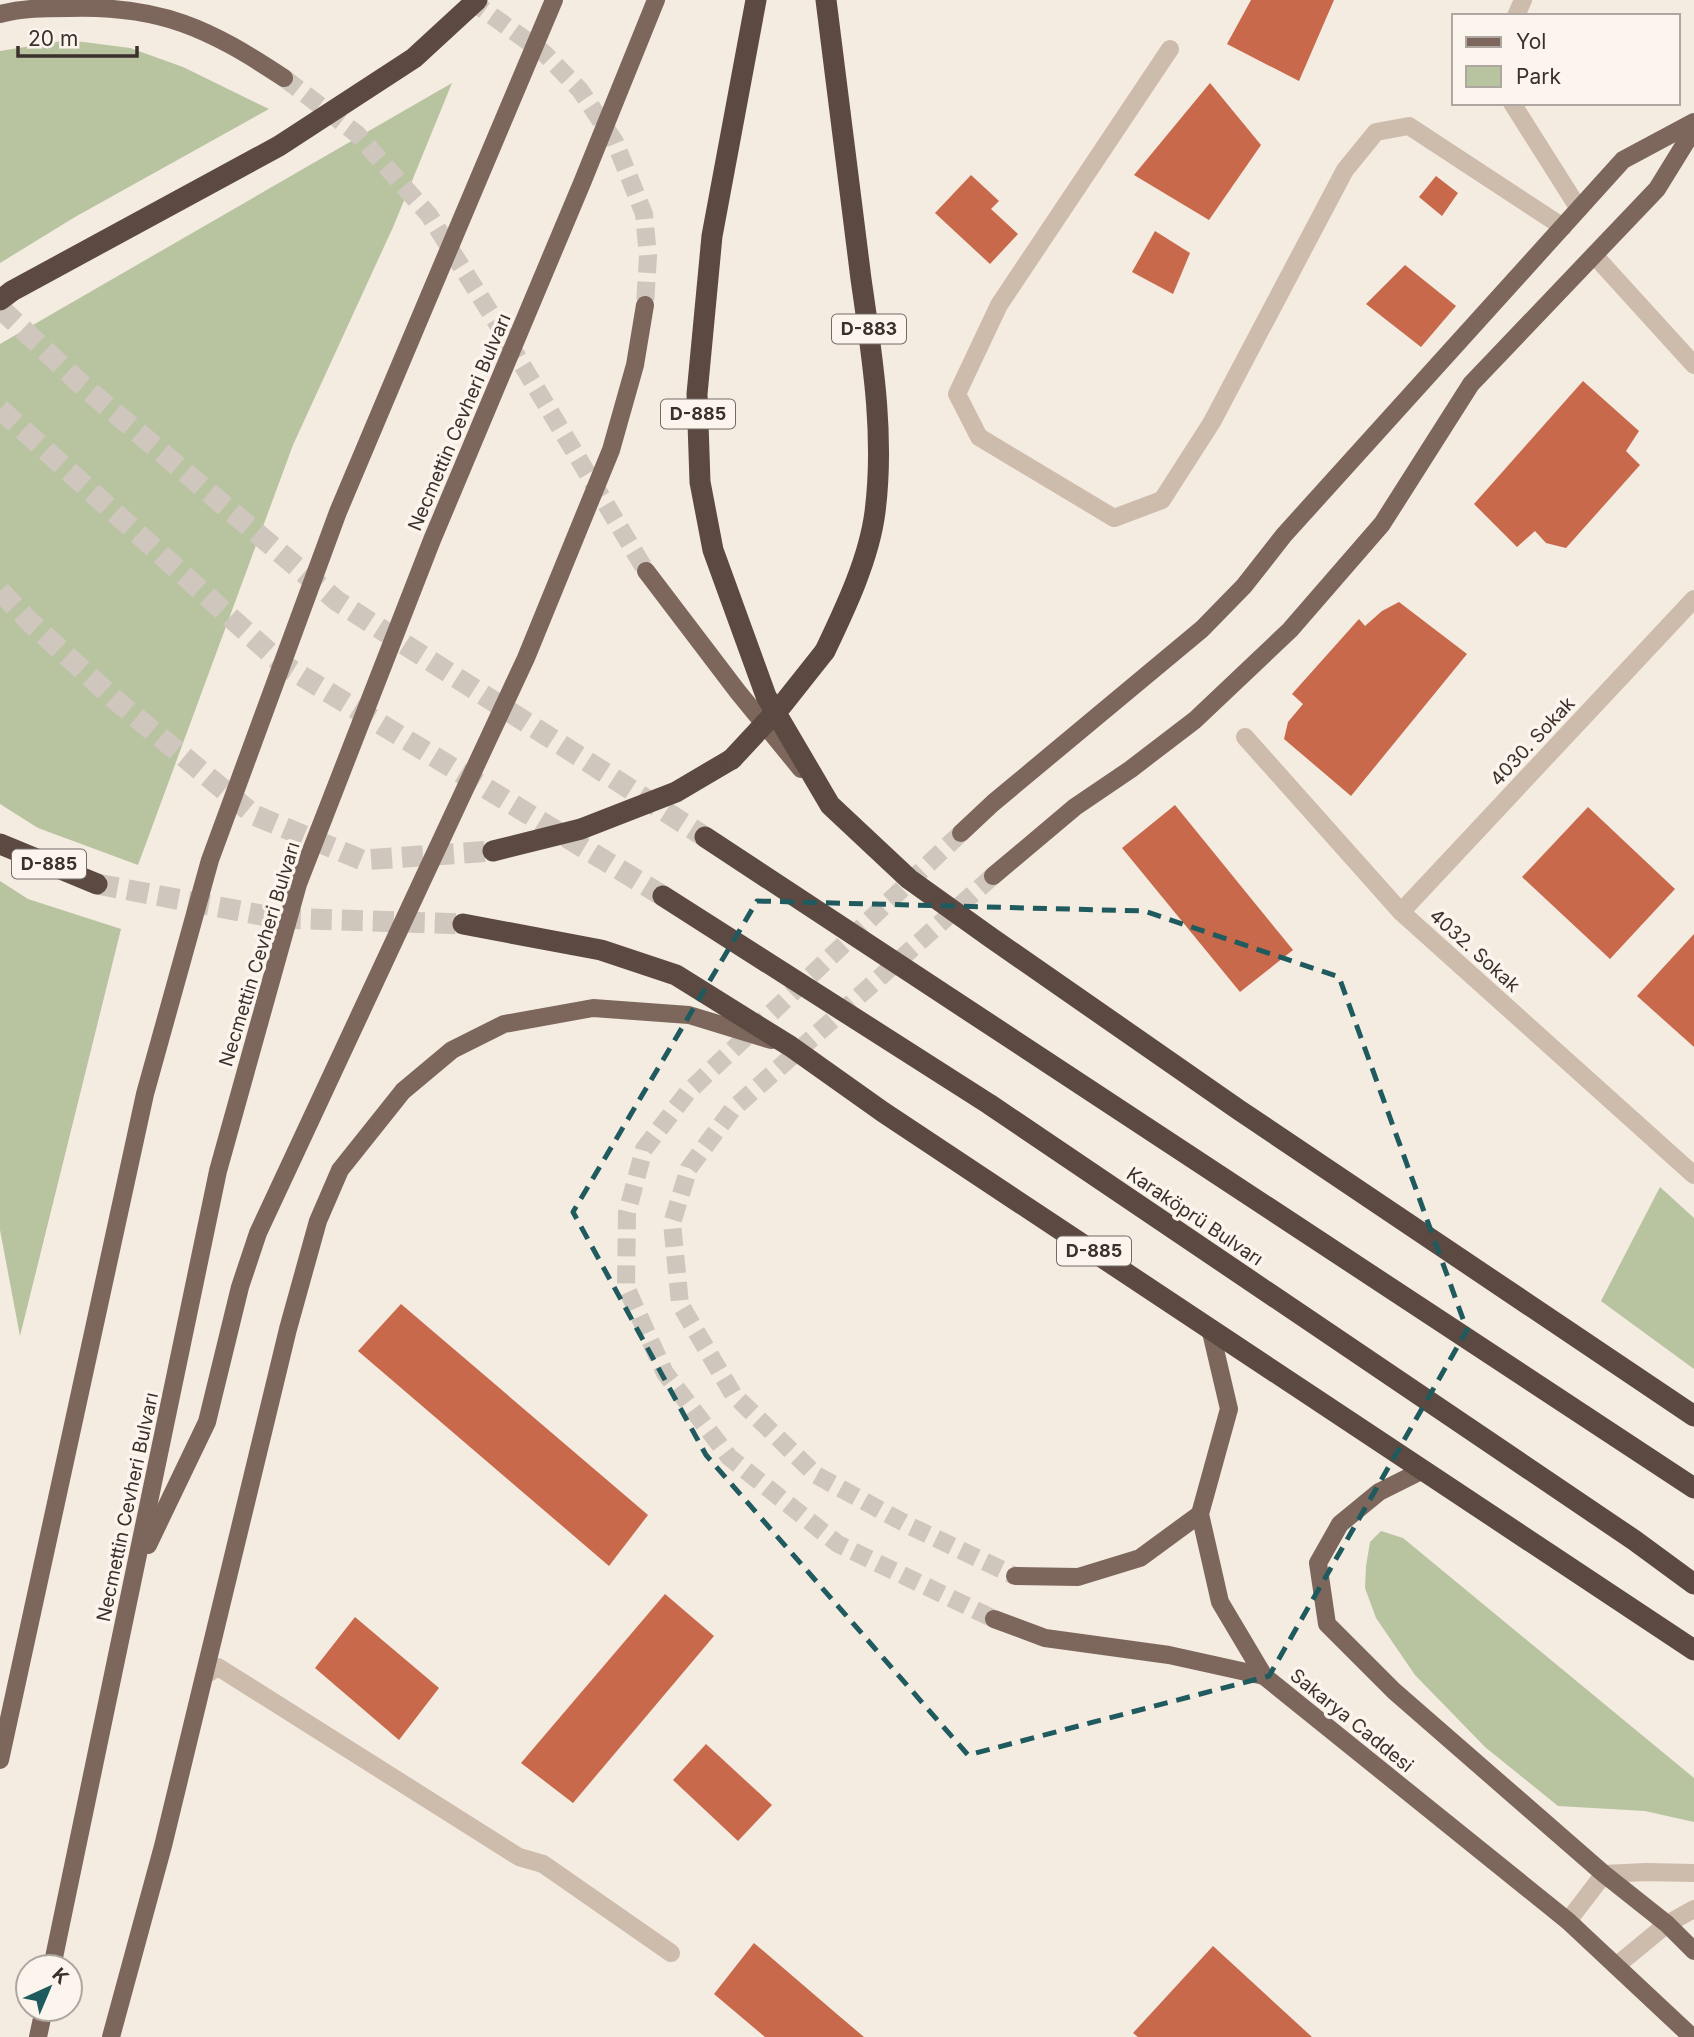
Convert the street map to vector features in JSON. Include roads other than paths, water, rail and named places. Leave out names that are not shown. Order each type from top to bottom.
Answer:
[{"type":"highway","points":[[0,300],[279,146],[414,58],[477,0]]},
{"type":"highway","name":"D-885","points":[[756,0],[712,236],[697,394],[700,482],[713,550],[766,695],[830,805],[909,879],[990,937],[1239,1110],[1694,1416]]},
{"type":"highway","name":"D-883","points":[[493,851],[581,829],[676,792],[732,759],[783,704],[825,651],[845,609],[875,514],[879,465],[876,378],[826,0]]},
{"type":"highway","points":[[705,836],[1694,1488]]},
{"type":"highway","name":"D-885","points":[[0,844],[97,884]]},
{"type":"highway","name":"Karaköprü Bulvarı","points":[[663,896],[989,1104],[1634,1540],[1694,1584]]},
{"type":"highway","name":"D-885","points":[[463,924],[601,950],[676,975],[790,1046],[883,1112],[1694,1650]]},
{"type":"main road","points":[[0,1760],[145,1094],[210,860],[338,512],[554,0]]},
{"type":"main road","name":"Necmettin Cevheri Bulvarı","points":[[55,1953],[218,1171],[298,884],[432,540],[656,0]]},
{"type":"main road","points":[[0,14],[19,9],[104,7],[144,12],[182,21],[236,46],[285,78]]},
{"type":"main road","points":[[961,833],[993,803],[1202,629],[1244,586],[1284,535],[1623,160],[1694,122]]},
{"type":"main road","points":[[993,876],[1075,807],[1132,769],[1195,720],[1290,630],[1382,524],[1471,384],[1657,190],[1694,129]]},
{"type":"main road","points":[[136,1570],[206,1422],[240,1287],[258,1233],[526,658],[611,450],[635,365],[645,305]]},
{"type":"main road","points":[[646,572],[738,692],[830,805]]},
{"type":"main road","points":[[111,2037],[163,1846],[288,1329],[318,1221],[340,1170],[403,1091],[452,1050],[504,1024],[593,1008],[689,1015],[790,1046]]},
{"type":"main road","name":"Sakarya Caddesi","points":[[1210,1328],[1229,1409],[1200,1514],[1220,1602],[1264,1675],[1568,1921],[1692,2037]]},
{"type":"main road","points":[[1423,1470],[1379,1492],[1340,1524],[1318,1563],[1327,1625],[1394,1691],[1604,1874],[1667,1924],[1694,1951]]},
{"type":"main road","points":[[1015,1576],[1078,1577],[1140,1558],[1200,1514]]},
{"type":"main road","points":[[994,1619],[1045,1638],[1169,1655],[1264,1675]]},
{"type":"street","points":[[1170,49],[999,305],[957,394],[979,437],[1114,517],[1163,500],[1212,422],[1345,170],[1376,132],[1409,127],[1563,227]]},
{"type":"street","points":[[1513,105],[1579,209]]},
{"type":"street","points":[[1594,256],[1694,365]]},
{"type":"street","name":"4030. Sokak","points":[[1401,912],[1694,599]]},
{"type":"street","name":"4032. Sokak","points":[[1245,737],[1401,912],[1694,1175]]},
{"type":"street","points":[[205,1675],[218,1667],[519,1857],[544,1864],[671,1953]]},
{"type":"street","points":[[1568,1921],[1604,1874],[1694,1873]]},
{"type":"street","points":[[1616,1966],[1667,1924],[1694,1909]]},
{"type":"tunnel","points":[[470,0],[544,53],[580,90],[615,142],[644,214],[648,256],[645,305]]},
{"type":"tunnel","points":[[284,78],[357,134],[429,215],[646,571]]},
{"type":"tunnel","points":[[0,308],[82,385],[337,601],[705,837]]},
{"type":"tunnel","points":[[0,409],[282,664],[663,896]]},
{"type":"tunnel","points":[[0,591],[113,698],[254,815],[362,860],[493,851]]},
{"type":"tunnel","points":[[961,833],[688,1092],[644,1149],[627,1213],[626,1287],[665,1373],[729,1457],[838,1544],[994,1619]]},
{"type":"tunnel","points":[[993,876],[732,1110],[689,1168],[672,1223],[680,1304],[733,1394],[816,1475],[908,1525],[1015,1576]]},
{"type":"tunnel","points":[[97,884],[277,918],[463,924]]}]
